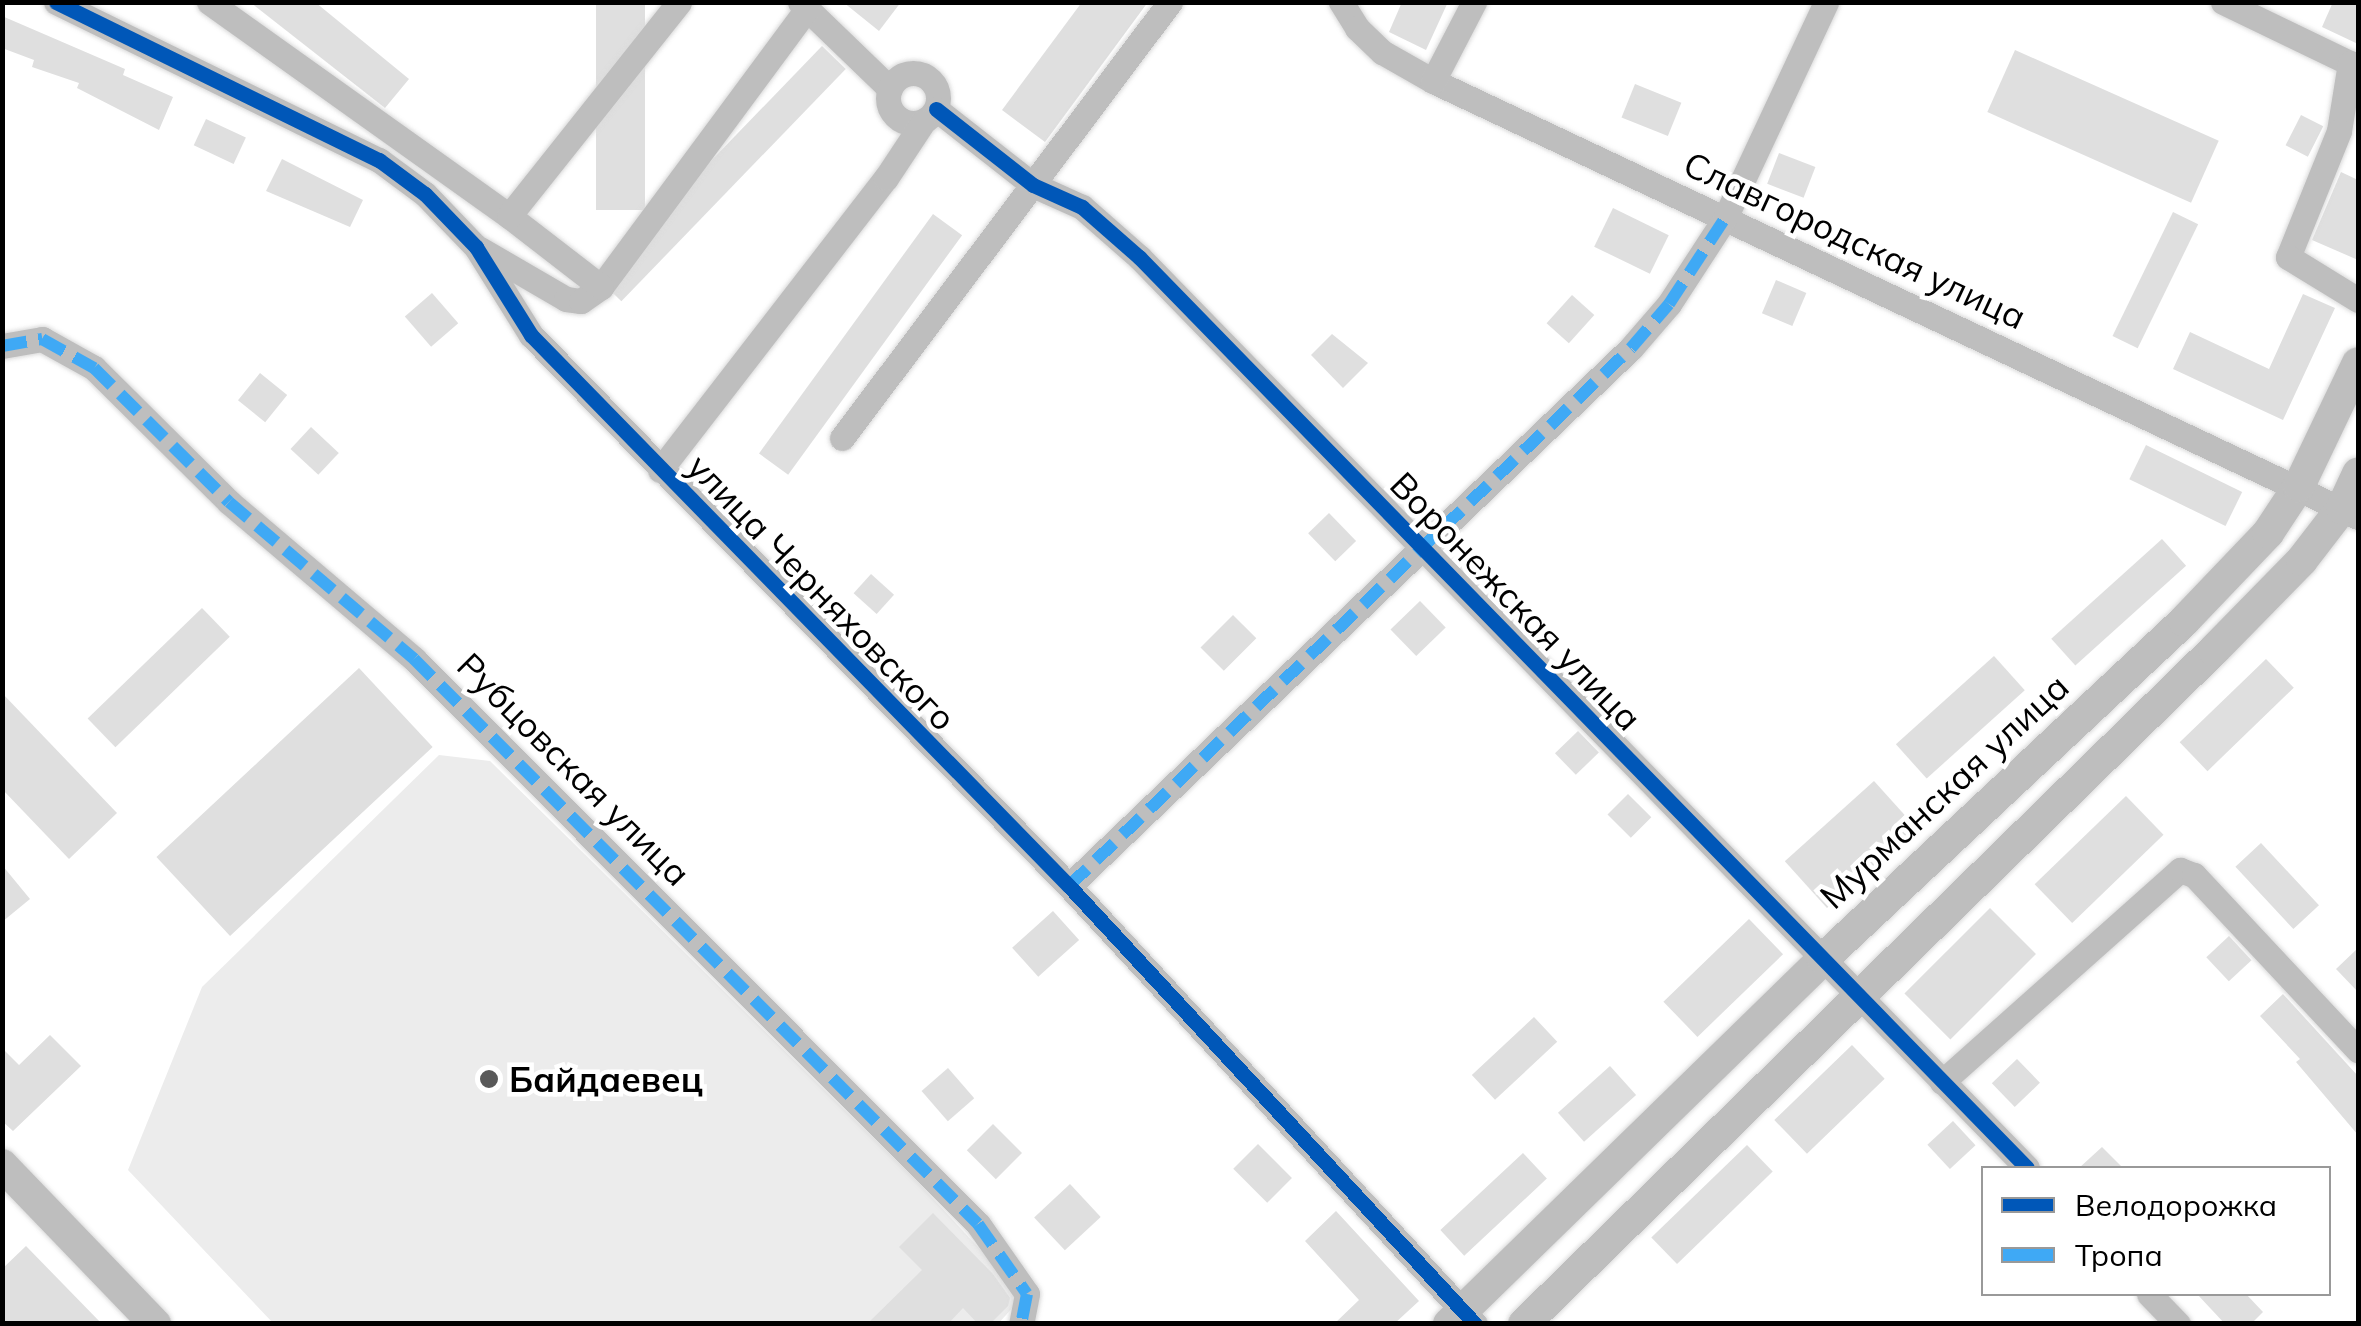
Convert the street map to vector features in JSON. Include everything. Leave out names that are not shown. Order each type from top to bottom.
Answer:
[{"type":"main road","name":"Мурманская улица","points":[[1463,1318],[1823,959],[2184,621],[2268,533],[2299,486],[2358,363]]},
{"type":"main road","points":[[1524,1324],[2214,650],[2350,512],[2358,474]]},
{"type":"main road","points":[[2,1165],[155,1324]]},
{"type":"street","name":"улица Черняховского","points":[[56,2],[379,160],[425,194],[476,247],[532,335],[1068,886],[1463,1318]]},
{"type":"street","points":[[209,2],[602,287]]},
{"type":"street","points":[[509,216],[679,2]]},
{"type":"street","points":[[842,438],[1170,2]]},
{"type":"street","points":[[1433,81],[1474,2]]},
{"type":"street","points":[[1068,886],[1631,348],[1669,304],[1725,218],[1826,2]]},
{"type":"street","points":[[2224,2],[2350,63],[2340,130],[2288,257],[2358,300]]},
{"type":"street","name":"Славгородская улица","points":[[1341,3],[1357,28],[1382,52],[1433,81],[2350,512]]},
{"type":"street","points":[[476,247],[566,299],[581,301],[602,287],[803,6]]},
{"type":"street","name":"Воронежская улица","points":[[803,6],[890,89]]},
{"type":"street","name":"Воронежская улица","points":[[910,73],[924,75],[938,96],[930,116],[906,123],[892,112],[890,89],[898,78],[910,73]]},
{"type":"street","points":[[660,470],[930,116]]},
{"type":"street","name":"Воронежская улица","points":[[930,116],[1033,186],[1082,207],[1138,257],[2025,1166]]},
{"type":"street","name":"Рубцовская улица","points":[[2,346],[42,339],[94,368],[229,502],[414,659],[978,1224],[1027,1294],[1021,1324]]},
{"type":"street","points":[[1942,1082],[2180,870],[2194,875],[2358,1050]]},
{"type":"street","points":[[2151,1296],[2178,1324]]},
{"type":"shaded area","name":"Байдаевец","points":[[439,755],[490,761],[916,1180],[1023,1296],[998,1324],[273,1323],[128,1170],[202,987]]},
{"type":"building","points":[[250,2],[315,2],[409,79],[385,108]]},
{"type":"building","points":[[596,2],[645,2],[645,210],[596,210]]},
{"type":"building","points":[[843,2],[901,2],[879,31]]},
{"type":"building","points":[[1082,2],[1148,2],[1045,142],[1002,110]]},
{"type":"building","points":[[1402,2],[1448,2],[1426,50],[1389,32]]},
{"type":"building","points":[[2333,2],[2358,2],[2358,44],[2322,27]]},
{"type":"building","points":[[2,16],[125,69],[123,75],[173,97],[159,130],[77,88],[79,83],[32,67],[34,60],[2,48]]},
{"type":"building","points":[[822,46],[846,69],[621,301],[598,278]]},
{"type":"building","points":[[2015,50],[2219,141],[2191,203],[1987,112]]},
{"type":"building","points":[[1635,84],[1681,103],[1668,136],[1622,117]]},
{"type":"building","points":[[2301,115],[2323,126],[2308,157],[2286,145]]},
{"type":"building","points":[[206,119],[246,138],[234,164],[194,145]]},
{"type":"building","points":[[1779,153],[1815,167],[1804,198],[1767,184]]},
{"type":"building","points":[[282,159],[363,200],[350,227],[266,191]]},
{"type":"building","points":[[2341,172],[2358,180],[2358,260],[2312,240]]},
{"type":"building","points":[[1613,208],[1669,235],[1650,274],[1594,247]]},
{"type":"building","points":[[2173,212],[2198,224],[2138,348],[2113,336]]},
{"type":"building","points":[[933,214],[962,235],[788,475],[759,453]]},
{"type":"building","points":[[1776,280],[1806,293],[1792,326],[1762,313]]},
{"type":"building","points":[[432,293],[458,323],[431,347],[405,317]]},
{"type":"building","points":[[2303,294],[2335,308],[2283,420],[2173,369],[2190,332],[2269,369]]},
{"type":"building","points":[[1572,295],[1594,315],[1569,343],[1547,323]]},
{"type":"building","points":[[1332,334],[1368,363],[1343,388],[1311,355]]},
{"type":"building","points":[[260,373],[287,395],[265,422],[238,400]]},
{"type":"building","points":[[311,427],[339,453],[318,475],[291,449]]},
{"type":"building","points":[[2146,445],[2242,492],[2226,526],[2129,479]]},
{"type":"building","points":[[1329,513],[1356,541],[1335,561],[1308,533]]},
{"type":"building","points":[[2162,539],[2186,566],[2075,665],[2051,639]]},
{"type":"building","points":[[871,574],[894,595],[877,614],[854,593]]},
{"type":"building","points":[[1420,601],[1446,628],[1416,656],[1391,629]]},
{"type":"building","points":[[202,608],[230,637],[115,747],[88,718]]},
{"type":"building","points":[[1233,615],[1256,638],[1224,671],[1200,648]]},
{"type":"building","points":[[1994,656],[2025,690],[1927,779],[1896,744]]},
{"type":"building","points":[[2266,659],[2294,688],[2207,771],[2180,742]]},
{"type":"building","points":[[359,668],[433,747],[230,936],[156,857]]},
{"type":"building","points":[[2,693],[117,813],[69,859],[2,789]]},
{"type":"building","points":[[1578,731],[1599,753],[1576,775],[1555,753]]},
{"type":"building","points":[[1874,781],[1916,828],[1827,908],[1785,861]]},
{"type":"building","points":[[1628,794],[1651,817],[1631,838],[1607,815]]},
{"type":"building","points":[[2126,796],[2164,835],[2072,923],[2035,884]]},
{"type":"building","points":[[2261,843],[2319,905],[2293,929],[2235,867]]},
{"type":"building","points":[[2,865],[30,899],[2,922]]},
{"type":"building","points":[[1990,908],[2036,954],[1950,1040],[1904,994]]},
{"type":"building","points":[[1053,911],[1079,940],[1038,977],[1012,948]]},
{"type":"building","points":[[1749,919],[1783,954],[1697,1037],[1663,1002]]},
{"type":"building","points":[[2229,936],[2252,960],[2229,981],[2206,957]]},
{"type":"building","points":[[2358,948],[2358,992],[2336,969]]},
{"type":"building","points":[[2283,994],[2358,1076],[2358,1135],[2296,1062],[2300,1059],[2260,1016]]},
{"type":"building","points":[[1534,1017],[1557,1042],[1495,1100],[1472,1075]]},
{"type":"building","points":[[50,1035],[81,1066],[13,1131],[2,1121],[2,1048],[19,1065]]},
{"type":"building","points":[[1852,1045],[1885,1079],[1807,1154],[1774,1120]]},
{"type":"building","points":[[2017,1059],[2040,1083],[2015,1107],[1992,1083]]},
{"type":"building","points":[[1610,1066],[1636,1095],[1584,1142],[1558,1113]]},
{"type":"building","points":[[948,1068],[974,1098],[948,1121],[922,1091]]},
{"type":"building","points":[[1953,1121],[1976,1145],[1950,1169],[1927,1145]]},
{"type":"building","points":[[993,1124],[1022,1153],[996,1179],[967,1150]]},
{"type":"building","points":[[1258,1144],[1292,1178],[1267,1203],[1233,1169]]},
{"type":"building","points":[[1747,1145],[1773,1172],[1677,1264],[1651,1237]]},
{"type":"building","points":[[2102,1147],[2121,1166],[2081,1166]]},
{"type":"building","points":[[1523,1153],[1547,1179],[1464,1256],[1440,1230]]},
{"type":"building","points":[[1070,1184],[1101,1217],[1065,1250],[1034,1217]]},
{"type":"building","points":[[1336,1211],[1419,1301],[1394,1324],[1334,1324],[1359,1300],[1305,1241]]},
{"type":"building","points":[[933,1213],[993,1274],[1010,1298],[1008,1306],[990,1324],[978,1324],[963,1308],[948,1324],[867,1324],[922,1270],[899,1247]]},
{"type":"building","points":[[26,1246],[102,1324],[2,1324],[2,1269]]},
{"type":"building","points":[[2199,1296],[2248,1296],[2263,1312],[2251,1324],[2225,1324]]},
{"type":"marked path","points":[[1069,886],[1631,348],[1669,304],[1725,218]]},
{"type":"marked path","points":[[2,346],[42,339],[94,368],[229,502],[414,659],[978,1224],[1027,1294],[1021,1324]]},
{"type":"cycle path","points":[[56,2],[379,160],[425,194],[476,247],[531,335],[1069,886],[1475,1324]]},
{"type":"cycle path","points":[[936,109],[1033,185],[1082,207],[1139,257],[2025,1166]]},
{"type":"place","name":"Байдаевец","points":[[489,1079]]}]
